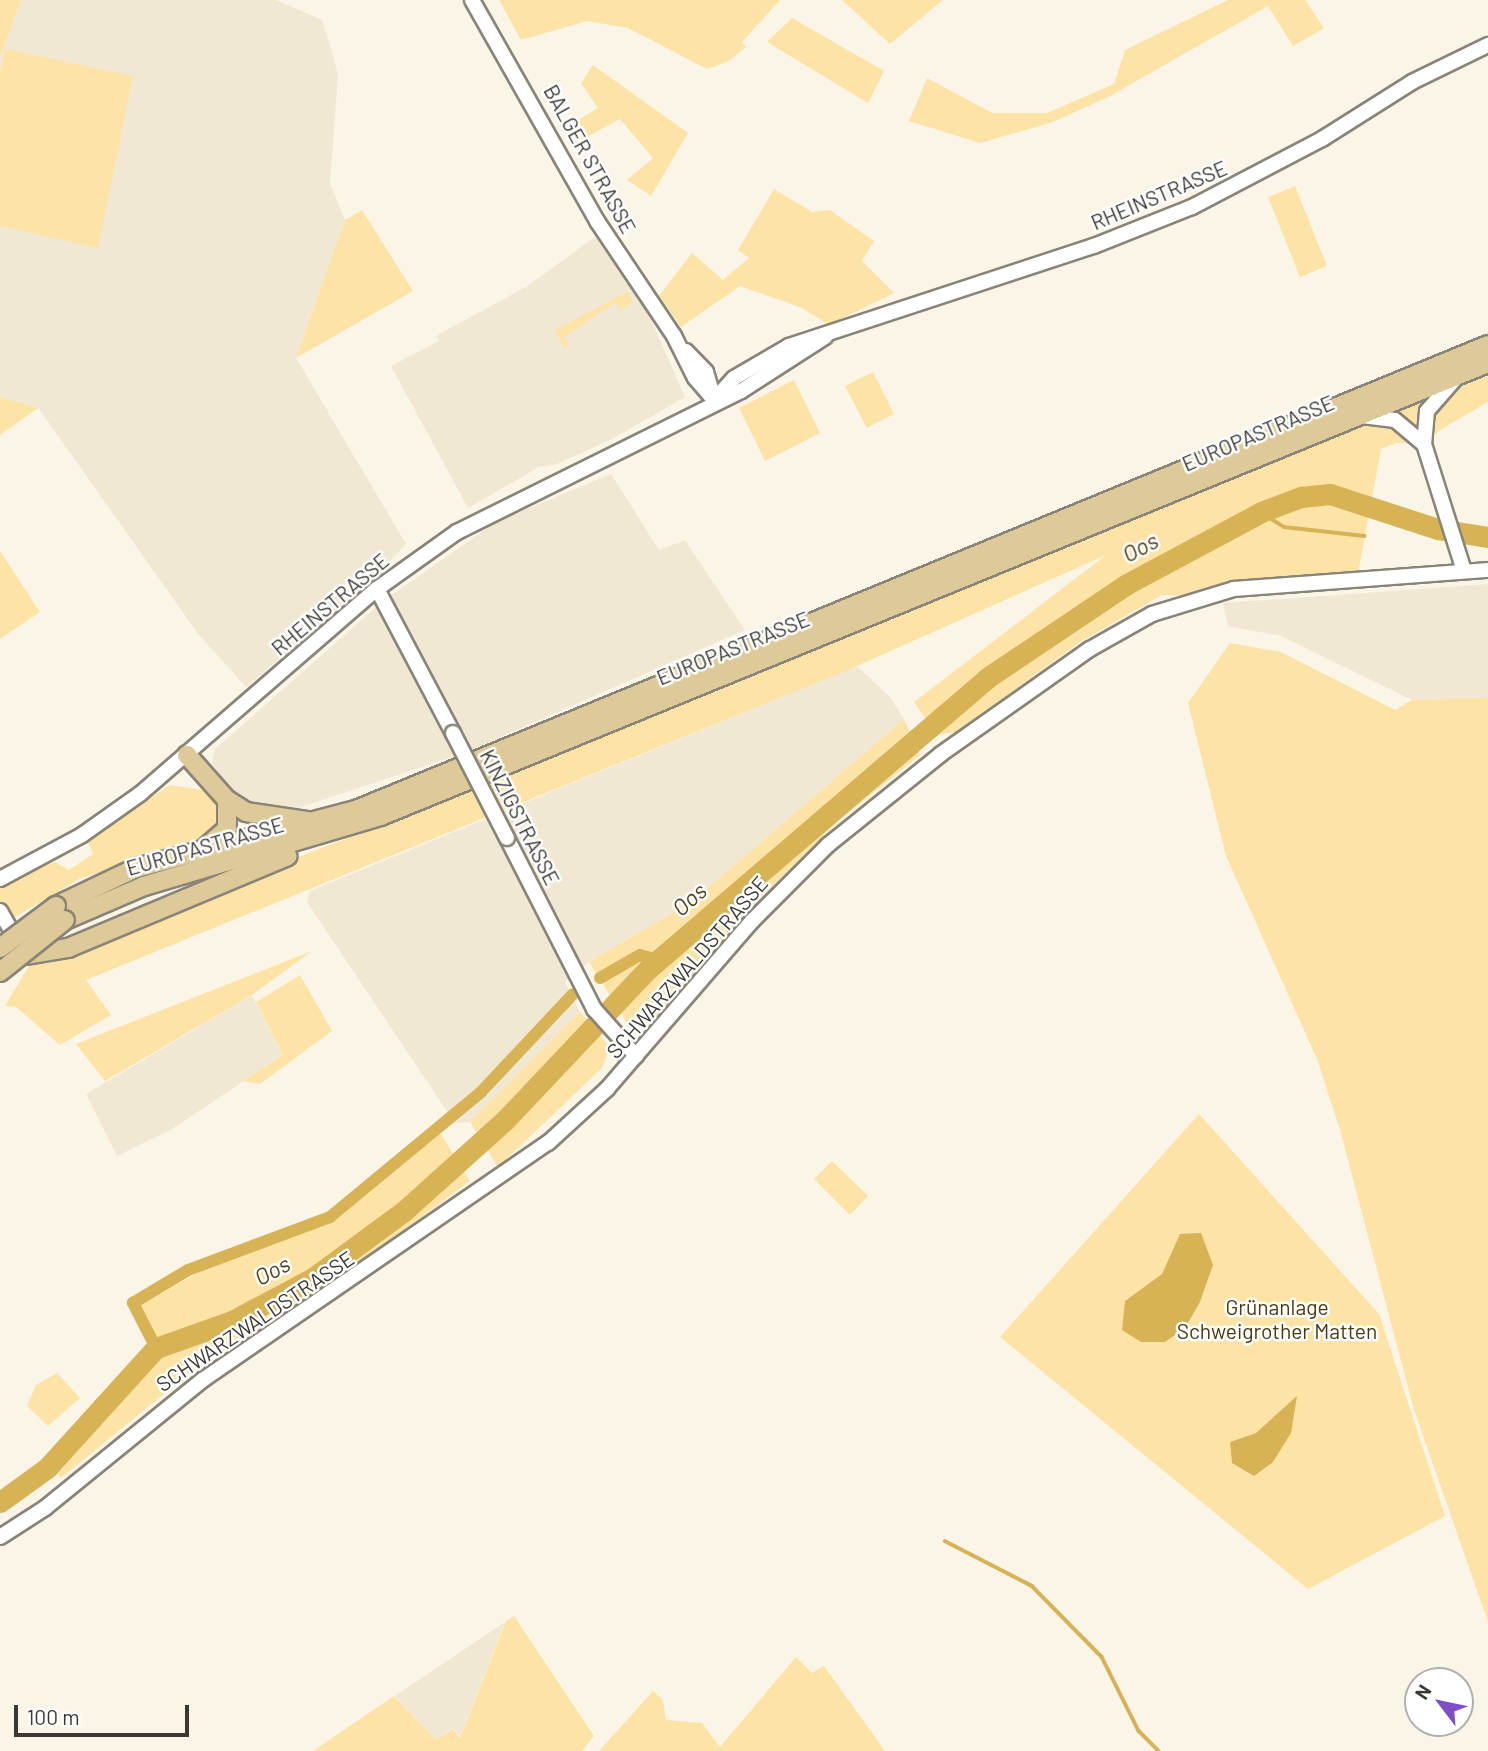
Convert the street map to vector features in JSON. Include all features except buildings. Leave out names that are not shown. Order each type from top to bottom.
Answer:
[{"type":"main road","name":"EUROPASTRASSE","points":[[0,948],[61,913],[118,874],[318,822],[1488,345]]},
{"type":"main road","name":"EUROPASTRASSE","points":[[0,972],[61,913],[383,815],[1488,363]]},
{"type":"main road","points":[[187,755],[227,800],[259,816],[318,822]]},
{"type":"main road","points":[[202,850],[227,829],[227,800]]},
{"type":"main road","points":[[24,955],[43,956],[93,939],[383,815]]},
{"type":"street","name":"BALGER STRASSE","points":[[472,0],[523,82],[597,221],[674,336],[695,378],[715,400]]},
{"type":"street","name":"RHEINSTRASSE","points":[[0,879],[82,835],[187,755],[377,589],[482,518],[618,454],[715,400],[734,378],[789,346],[825,337],[1094,246],[1192,207],[1322,139],[1412,82],[1488,46]]},
{"type":"street","points":[[1460,375],[1427,411],[1424,444],[1449,513],[1464,571]]},
{"type":"street","points":[[1357,416],[1395,420],[1424,444]]},
{"type":"street","name":"SCHWARZWALDSTRASSE","points":[[0,1537],[45,1508],[204,1379],[548,1143],[591,1105],[752,921],[828,845],[941,754],[1120,630],[1178,605],[1234,589],[1488,570]]},
{"type":"street","name":"KINZIGSTRASSE","points":[[377,589],[594,1009],[636,1056]]},
{"type":"street","points":[[0,911],[24,955]]},
{"type":"shaded area","points":[[21,0],[276,0],[322,20],[338,75],[330,184],[345,220],[296,358],[406,544],[374,579],[246,687],[199,635],[39,409],[0,397],[0,57]]},
{"type":"shaded area","points":[[595,237],[644,304],[685,397],[612,439],[557,464],[539,467],[468,508],[391,366],[439,341],[437,335],[526,287]]},
{"type":"shaded area","points":[[611,474],[659,550],[685,540],[745,630],[464,753],[286,812],[257,808],[227,786],[212,762],[215,749],[383,601],[496,522]]},
{"type":"shaded area","points":[[1488,584],[1488,698],[1412,700],[1281,636],[1228,626],[1223,603]]},
{"type":"shaded area","points":[[857,666],[890,697],[904,719],[694,900],[589,962],[565,982],[580,1012],[470,1122],[455,1123],[307,902],[310,891]]},
{"type":"shaded area","points":[[252,995],[283,1055],[172,1129],[117,1156],[86,1094]]},
{"type":"shaded area","points":[[1201,1233],[1213,1265],[1200,1302],[1185,1328],[1165,1342],[1141,1342],[1122,1330],[1125,1301],[1162,1274],[1180,1234]]},
{"type":"shaded area","points":[[1297,1396],[1291,1433],[1273,1462],[1254,1476],[1232,1463],[1230,1442],[1256,1433]]},
{"type":"shaded area","points":[[505,1622],[460,1737],[453,1728],[436,1740],[395,1696]]},
{"type":"green space","points":[[0,0],[21,0],[0,57]]},
{"type":"green space","points":[[499,0],[780,0],[742,42],[746,47],[729,61],[707,69],[628,28],[587,21],[521,40]]},
{"type":"green space","points":[[842,0],[943,0],[890,44]]},
{"type":"green space","points":[[1228,0],[1305,0],[1324,28],[1293,46],[1268,6],[1110,96],[1053,122],[980,143],[909,121],[927,78],[992,113],[1047,113],[1114,84],[1125,50]]},
{"type":"green space","points":[[792,18],[884,71],[868,103],[767,42]]},
{"type":"green space","points":[[5,49],[133,76],[98,248],[0,226],[0,75]]},
{"type":"green space","points":[[593,65],[688,133],[651,196],[627,180],[653,158],[620,119],[571,146],[564,129],[598,108],[581,83]]},
{"type":"green space","points":[[1295,186],[1327,266],[1300,277],[1268,197]]},
{"type":"green space","points":[[774,189],[812,212],[830,210],[874,241],[862,261],[894,293],[829,325],[802,308],[740,286],[681,327],[659,296],[692,253],[723,280],[749,258],[738,250]]},
{"type":"green space","points":[[362,210],[413,291],[296,358],[345,220]]},
{"type":"green space","points":[[627,292],[633,301],[620,310],[615,303],[564,337],[569,345],[564,348],[555,330]]},
{"type":"green space","points":[[873,372],[894,414],[867,428],[845,386]]},
{"type":"green space","points":[[1488,376],[1488,402],[1440,430],[1424,444],[1396,443],[1381,449],[1357,579],[1207,596],[1162,595],[1080,642],[956,732],[937,735],[914,702],[1106,555],[841,673],[86,980],[111,1015],[60,1045],[16,1007],[5,1006],[33,959],[384,824],[1435,390],[1456,389]]},
{"type":"green space","points":[[794,380],[820,433],[765,461],[739,408]]},
{"type":"green space","points":[[0,397],[38,408],[0,435]]},
{"type":"green space","points":[[0,551],[40,612],[0,639]]},
{"type":"green space","points":[[1230,643],[1281,652],[1395,710],[1412,700],[1488,698],[1488,1622],[1414,1410],[1340,1130],[1317,1059],[1226,856],[1188,703]]},
{"type":"green space","points":[[904,719],[920,755],[837,822],[746,912],[653,1020],[629,1026],[589,962],[694,900]]},
{"type":"green space","points":[[170,785],[209,791],[224,824],[204,845],[81,878],[7,922],[0,911],[0,881],[55,862],[69,870],[93,854],[87,840]]},
{"type":"green space","points":[[312,951],[252,995],[105,1081],[76,1044]]},
{"type":"green space","points":[[300,975],[332,1031],[260,1084],[243,1081],[283,1055],[256,1002]]},
{"type":"green space","points":[[580,1012],[610,1047],[602,1068],[498,1167],[470,1122]]},
{"type":"green space","name":"Grünanlage Schweigrother Matten","points":[[1199,1114],[1379,1314],[1445,1516],[1308,1589],[1000,1337]],"holes":[[[1180,1235],[1213,1265],[1200,1302],[1185,1328],[1125,1301],[1162,1274]],[[1297,1397],[1232,1463],[1230,1442],[1256,1433]]]},
{"type":"green space","points":[[439,1131],[470,1181],[356,1266],[192,1371],[61,1478],[53,1469],[163,1350],[138,1307],[202,1270],[332,1220]]},
{"type":"green space","points":[[832,1161],[868,1196],[850,1215],[814,1179]]},
{"type":"green space","points":[[57,1373],[80,1398],[48,1426],[27,1406],[36,1385]]},
{"type":"green space","points":[[514,1616],[594,1736],[582,1751],[313,1751],[394,1696],[436,1740],[453,1729],[460,1738],[506,1621]]},
{"type":"green space","points":[[796,1657],[812,1673],[824,1666],[885,1751],[599,1751],[653,1691],[663,1700],[666,1720],[702,1723],[720,1747]]},
{"type":"waterway","name":"Oos","points":[[0,1502],[47,1468],[156,1348],[232,1321],[313,1278],[404,1211],[506,1119],[649,968],[987,678],[1127,584],[1261,512],[1301,497],[1330,494],[1438,529],[1488,537]]},
{"type":"waterway","points":[[1261,512],[1284,527],[1364,536]]},
{"type":"waterway","points":[[600,978],[640,955],[659,960]]},
{"type":"waterway","points":[[156,1348],[133,1303],[188,1270],[330,1217],[481,1092],[573,994]]},
{"type":"waterway","points":[[945,1541],[1032,1586],[1102,1657],[1139,1731],[1159,1751]]}]
